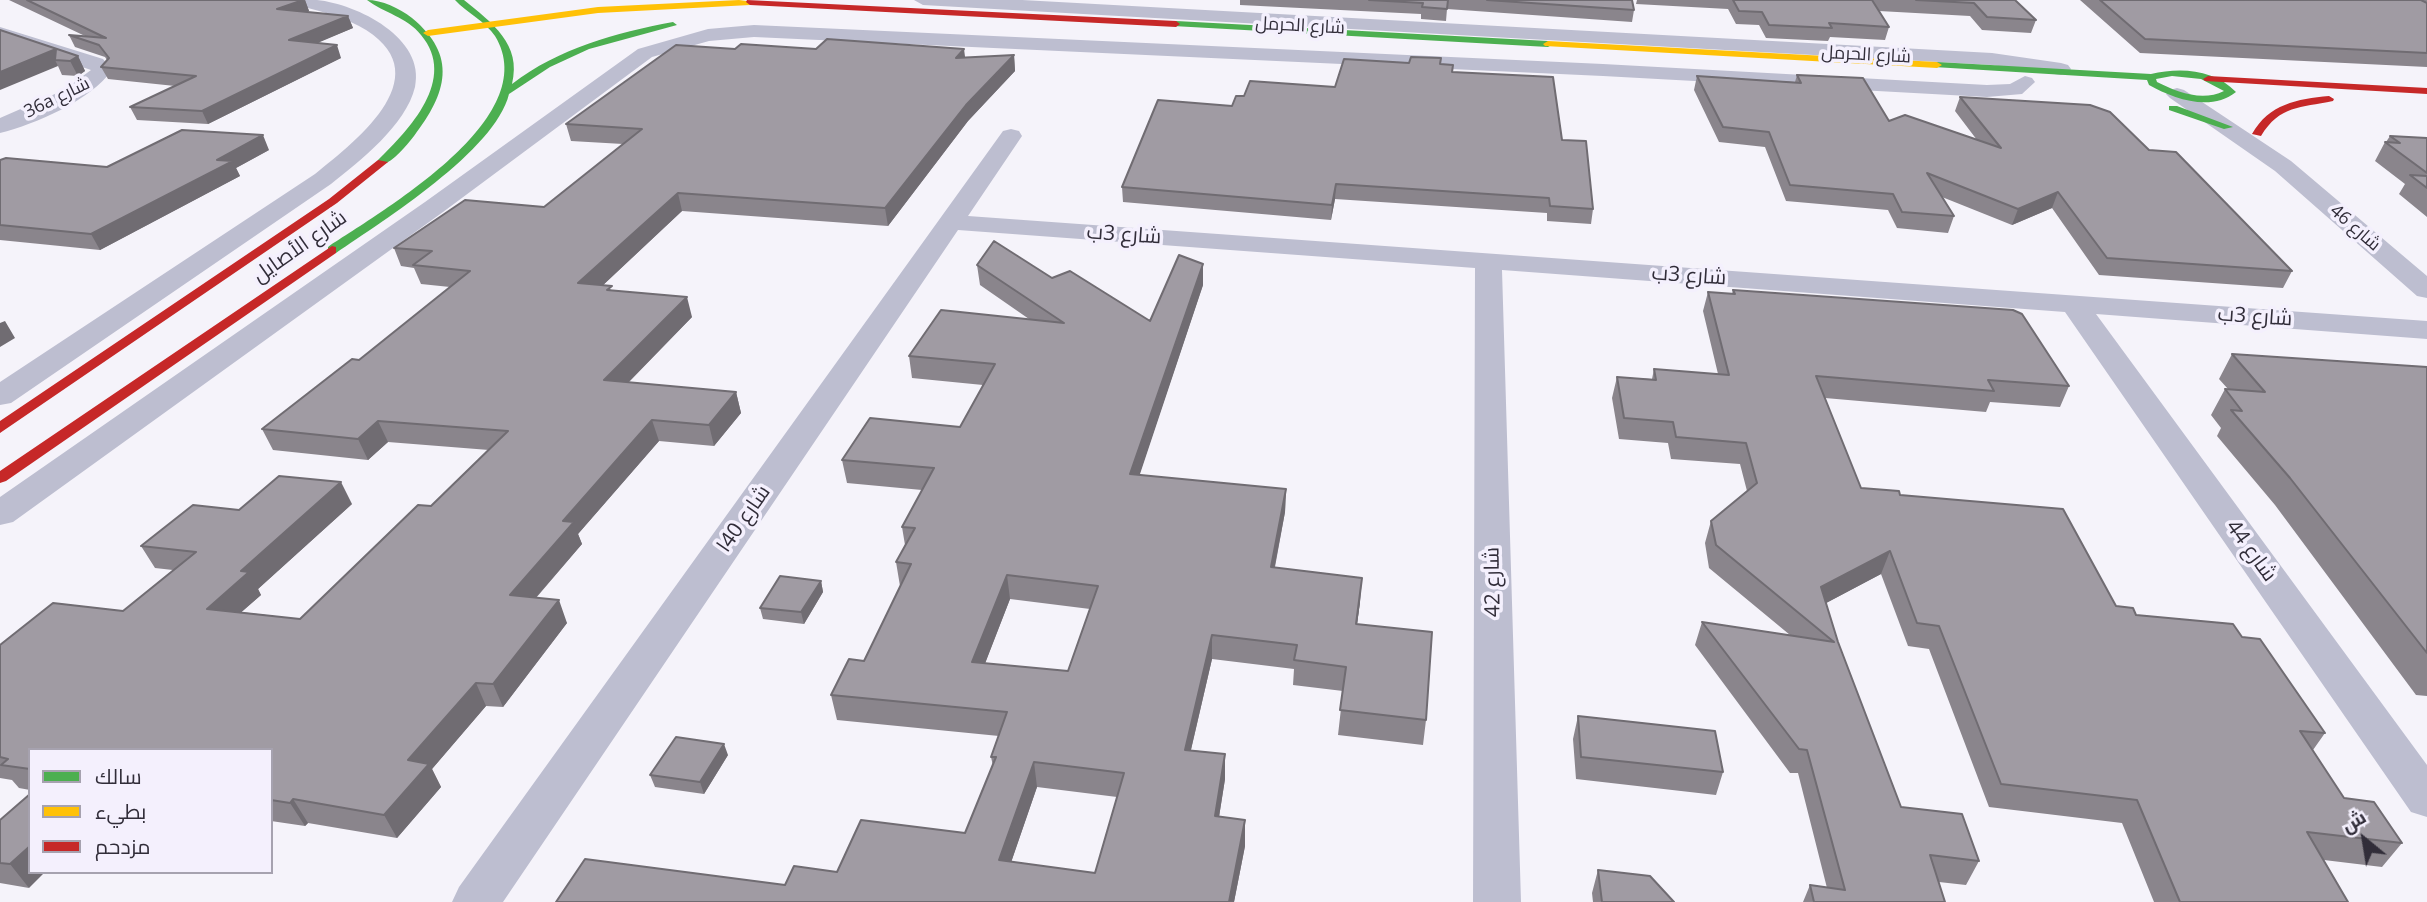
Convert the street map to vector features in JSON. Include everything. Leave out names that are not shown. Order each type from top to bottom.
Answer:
[{"type":"street","points":[[0,396],[229,244],[348,159],[384,123],[403,92],[407,65],[395,43],[359,19],[299,0]]},
{"type":"street","points":[[371,0],[405,14],[431,37]]},
{"type":"street","points":[[459,0],[480,11],[494,27],[509,53],[509,91]]},
{"type":"street","points":[[546,0],[694,2]]},
{"type":"street","points":[[923,0],[1975,58],[2026,63],[2099,90]]},
{"type":"street","name":"شارع الحرمل","points":[[431,37],[465,36],[494,27],[611,8],[694,2],[821,4],[2075,79],[2214,99],[2230,93]]},
{"type":"street","points":[[440,15],[465,36]]},
{"type":"street","points":[[509,91],[538,68],[598,41],[671,25],[763,15]]},
{"type":"street","name":"شارع الحرمل","points":[[494,27],[664,16],[763,15],[2025,82],[2151,77],[2178,73],[2208,79]]},
{"type":"street","points":[[0,514],[423,215],[645,52],[708,35],[754,31],[1987,91],[2015,90],[2025,82]]},
{"type":"street","name":"36a شارع","points":[[0,33],[96,63],[102,70],[89,85],[0,126]]},
{"type":"street","name":"شارع الأصايل","points":[[0,428],[181,307],[359,181],[406,138],[425,113],[436,91],[440,71],[431,37]]},
{"type":"street","points":[[1300,45],[1343,58]]},
{"type":"street","points":[[2151,77],[2152,83],[2171,92]]},
{"type":"street","points":[[2208,79],[2427,91]]},
{"type":"street","points":[[2208,79],[2227,87],[2230,93],[2427,103]]},
{"type":"street","name":"شارع الأصايل","points":[[0,478],[384,213],[468,146],[495,117],[509,91]]},
{"type":"street","name":"شارع 46","points":[[2171,92],[2228,127],[2283,166],[2427,290]]},
{"type":"street","name":"شارع 46","points":[[2230,93],[2283,166]]},
{"type":"street","points":[[2258,134],[2264,118],[2273,112],[2301,103],[2341,98]]},
{"type":"street","points":[[2153,102],[2228,127]]},
{"type":"street","points":[[465,126],[468,146]]},
{"type":"street","name":"شارع 40ا","points":[[476,902],[1011,136]]},
{"type":"street","name":"شارع 3ب","points":[[951,222],[2427,330]]},
{"type":"street","points":[[229,244],[265,247]]},
{"type":"street","name":"شارع 42","points":[[1488,261],[1497,902]]},
{"type":"street","name":"شارع 44","points":[[2074,304],[2427,799]]},
{"type":"building","points":[[27,0],[303,0],[277,9],[348,16],[289,40],[337,45],[202,111],[130,107],[196,76],[101,67],[109,58],[99,45],[69,35],[106,38]]},
{"type":"building","points":[[1369,0],[1448,0],[1447,9],[1422,7],[1423,3]]},
{"type":"building","points":[[1487,0],[1632,0],[1634,10]]},
{"type":"building","points":[[1733,0],[1872,0],[1889,27],[1829,23],[1832,28],[1769,25],[1762,12],[1739,11]]},
{"type":"building","points":[[1916,0],[2015,0],[2036,20],[1987,17],[1974,3]]},
{"type":"building","points":[[2100,0],[2421,0],[2427,3],[2427,53],[2145,39]]},
{"type":"building","points":[[0,30],[78,56],[70,61],[55,60],[56,49],[0,72]]},
{"type":"building","points":[[827,39],[964,49],[956,58],[1014,55],[966,105],[885,208],[678,193],[578,283],[612,286],[607,290],[687,297],[604,380],[736,392],[709,425],[652,420],[563,521],[574,522],[510,595],[559,600],[493,684],[476,683],[408,760],[429,764],[384,815],[293,799],[290,803],[273,800],[273,748],[28,748],[28,769],[1,765],[8,759],[0,757],[0,645],[53,603],[123,611],[196,552],[141,546],[193,505],[239,510],[279,476],[341,482],[241,571],[249,572],[207,609],[300,619],[418,505],[431,506],[508,431],[378,421],[358,439],[262,429],[352,359],[359,360],[470,271],[413,265],[432,251],[394,248],[465,200],[544,207],[642,129],[566,124],[676,45],[735,49],[741,44],[816,49]]},
{"type":"building","points":[[1411,57],[1441,58],[1440,64],[1453,65],[1452,72],[1553,77],[1562,140],[1586,141],[1593,209],[1550,206],[1549,198],[1336,184],[1332,205],[1122,187],[1158,100],[1232,106],[1236,96],[1244,96],[1250,81],[1335,87],[1344,59],[1409,63]]},
{"type":"building","points":[[1797,75],[1863,78],[1889,121],[1905,115],[2001,148],[1960,97],[2090,105],[2110,112],[2149,150],[2176,152],[2292,271],[2107,258],[2058,192],[2018,209],[1927,173],[1954,216],[1902,212],[1893,194],[1790,185],[1769,132],[1723,127],[1697,76],[1801,83]]},
{"type":"building","points":[[182,130],[263,135],[217,160],[233,161],[91,234],[0,225],[0,160],[6,158],[107,167]]},
{"type":"building","points":[[2390,136],[2427,138],[2427,173],[2385,142],[2400,143]]},
{"type":"building","points":[[2410,175],[2427,176],[2427,188]]},
{"type":"building","points":[[994,241],[1052,278],[1070,271],[1150,321],[1179,255],[1203,264],[1130,474],[1286,489],[1271,567],[1362,578],[1356,624],[1432,632],[1426,720],[1340,710],[1346,667],[1294,660],[1297,645],[1212,635],[1185,750],[1225,754],[1215,816],[1245,820],[1229,902],[556,902],[585,859],[785,885],[794,866],[837,872],[861,820],[965,833],[996,757],[991,757],[1007,712],[831,695],[849,659],[864,661],[911,564],[896,562],[915,528],[902,527],[934,468],[842,460],[870,418],[960,427],[995,364],[909,356],[941,310],[1064,323],[977,265]],"holes":[[[1007,575],[1098,586],[1068,671],[972,662]],[[1034,762],[1124,773],[1095,873],[999,860]]]},
{"type":"building","points":[[1733,290],[2013,310],[2022,314],[2069,386],[1988,380],[1994,391],[1816,376],[1861,488],[1899,491],[1900,495],[2063,509],[2116,606],[2133,608],[2136,615],[2233,624],[2242,637],[2260,639],[2325,733],[2300,731],[2344,798],[2374,802],[2402,843],[2307,832],[2348,902],[2180,902],[2137,800],[2001,784],[1939,626],[1917,623],[1890,551],[1821,587],[1838,642],[1901,807],[1962,814],[1979,861],[1930,855],[1945,902],[1814,902],[1810,885],[1845,890],[1807,750],[1799,749],[1702,622],[1834,642],[1716,545],[1711,521],[1757,483],[1746,443],[1676,437],[1673,422],[1624,418],[1617,377],[1656,380],[1654,369],[1729,375],[1708,292],[1735,294]]},
{"type":"building","points":[[2232,354],[2427,367],[2427,653],[2290,478],[2231,410],[2242,411],[2225,389],[2265,392]]},
{"type":"building","points":[[780,576],[821,581],[801,612],[760,608]]},
{"type":"building","points":[[1578,716],[1715,731],[1723,772],[1581,757]]},
{"type":"building","points":[[676,737],[724,744],[700,782],[650,775]]},
{"type":"building","points":[[28,796],[28,848],[10,864],[0,863],[0,820]]},
{"type":"building","points":[[1598,870],[1650,876],[1674,902],[1602,902]]},
{"type":"traffic: fast","points":[[371,0],[403,15],[424,33],[436,52],[439,73],[434,95],[423,117],[405,140],[382,162]]},
{"type":"traffic: fast","points":[[332,250],[442,172],[477,139],[502,104],[511,68],[498,33],[459,0]]},
{"type":"traffic: fast","points":[[1176,24],[1548,44]]},
{"type":"traffic: fast","points":[[509,91],[527,77],[566,55],[628,34],[673,25]]},
{"type":"traffic: fast","points":[[1937,65],[2151,77],[2172,73],[2194,74],[2214,80],[2231,92],[2212,99],[2191,98],[2161,88],[2152,83],[2151,77]]},
{"type":"traffic: fast","points":[[2173,108],[2228,127]]},
{"type":"traffic: slow","points":[[428,33],[598,10],[750,2]]},
{"type":"traffic: slow","points":[[1548,44],[1937,65]]},
{"type":"traffic: jam","points":[[750,2],[1176,24]]},
{"type":"traffic: jam","points":[[2208,79],[2427,91]]},
{"type":"traffic: jam","points":[[2257,134],[2262,124],[2278,111],[2297,104],[2329,99]]},
{"type":"traffic: jam","points":[[0,428],[333,201],[382,162]]},
{"type":"traffic: jam","points":[[0,478],[332,250]]}]
